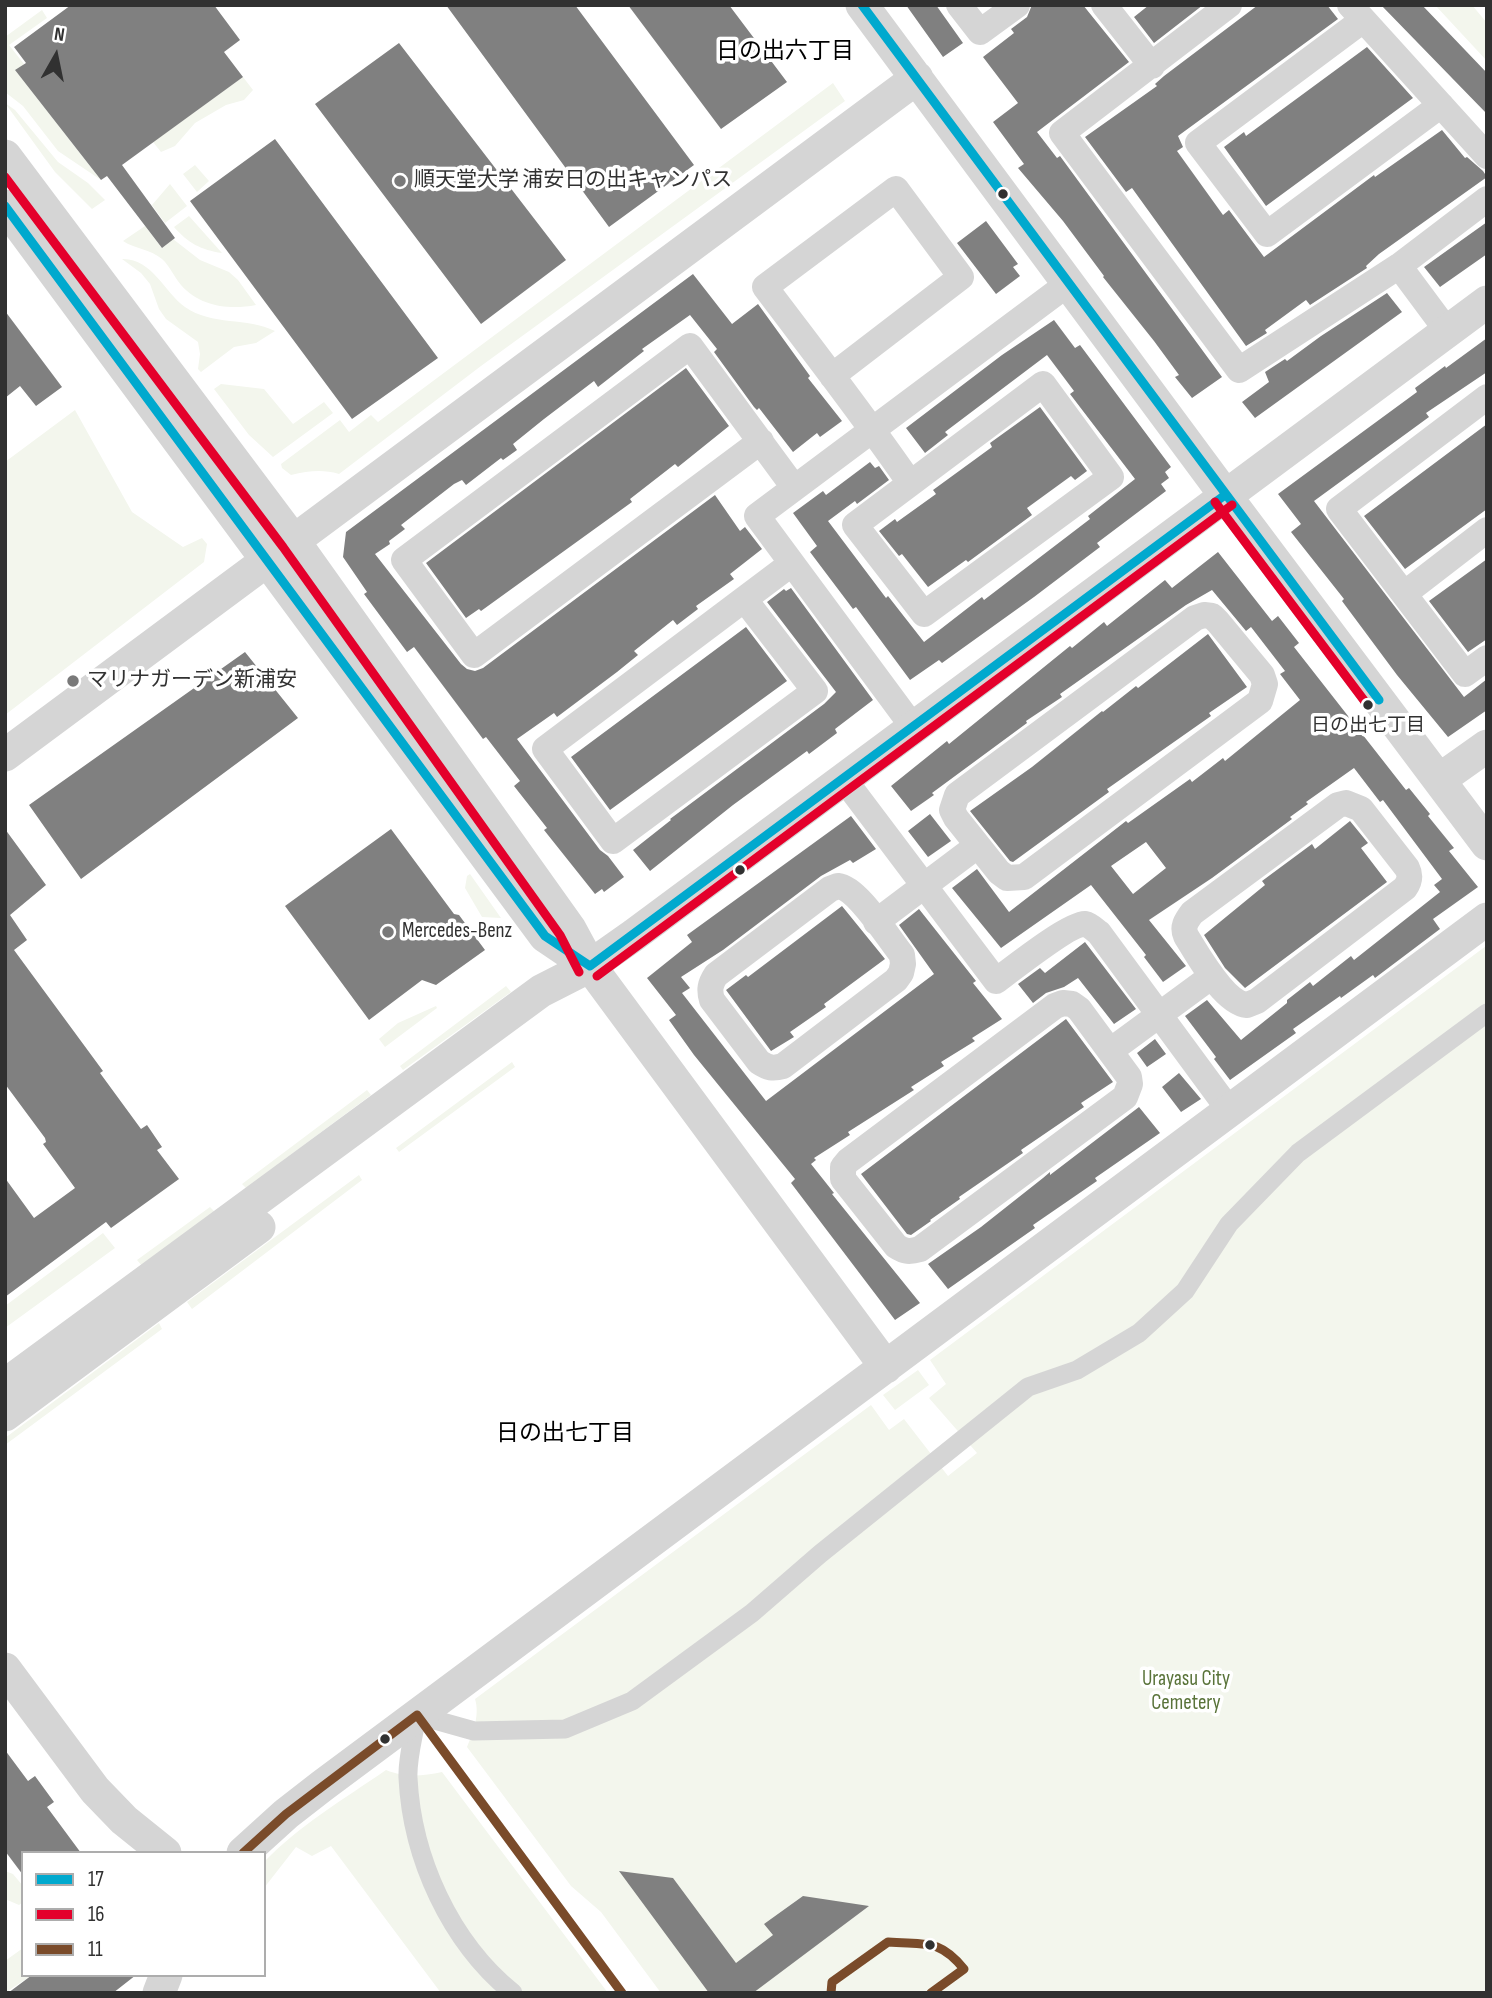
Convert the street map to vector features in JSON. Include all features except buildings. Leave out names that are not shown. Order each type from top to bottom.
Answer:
[{"type":"street","points":[[862,5],[1487,844]]},
{"type":"street","points":[[960,5],[980,32],[1017,5]]},
{"type":"street","points":[[1104,5],[1152,66]]},
{"type":"street","points":[[1229,5],[1062,133],[1240,370],[1399,266],[1487,199]]},
{"type":"street","points":[[1441,106],[1267,234],[1198,144],[1357,13],[1487,156]]},
{"type":"street","points":[[5,755],[917,78]]},
{"type":"street","points":[[5,156],[545,936],[590,966],[886,1367]]},
{"type":"street","points":[[832,376],[961,276],[896,189],[765,287],[910,483]]},
{"type":"street","points":[[5,206],[280,550]]},
{"type":"street","points":[[1399,266],[1448,332]]},
{"type":"street","points":[[913,727],[757,516],[793,486],[873,430],[1069,282]]},
{"type":"street","points":[[5,1385],[541,991],[590,966],[1487,302]]},
{"type":"street","points":[[761,442],[474,655],[404,560],[690,346],[761,442],[793,486]]},
{"type":"street","points":[[1043,384],[1111,477],[923,614],[855,525],[910,483],[1043,384]]},
{"type":"street","points":[[1487,397],[1339,509],[1465,674],[1487,658]]},
{"type":"street","points":[[1404,594],[1487,530]]},
{"type":"street","points":[[745,600],[815,691],[613,841],[545,749],[791,564]]},
{"type":"street","points":[[1212,616],[1262,675],[1265,684],[1260,701],[1024,877],[1007,878],[977,846],[952,810],[957,795],[1195,618],[1212,616]]},
{"type":"street","points":[[1440,780],[1487,746]]},
{"type":"street","points":[[843,778],[996,981],[1068,930],[1085,924],[1099,933],[1230,1111]]},
{"type":"street","points":[[1346,803],[1361,809],[1407,868],[1410,874],[1405,888],[1257,1001],[1247,1005],[1235,1002],[1212,976],[1183,931],[1185,922],[1192,913],[1338,805],[1346,803]]},
{"type":"street","points":[[876,922],[977,846]]},
{"type":"street","points":[[838,886],[846,887],[876,922],[902,955],[903,964],[896,980],[783,1066],[775,1069],[759,1062],[712,1000],[710,992],[716,975],[830,889],[838,886]]},
{"type":"street","points":[[245,1851],[286,1814],[417,1715],[1487,919]]},
{"type":"street","points":[[5,1415],[553,1010],[590,966]]},
{"type":"street","points":[[1110,1051],[1212,976]]},
{"type":"street","points":[[1072,1004],[1079,1009],[1110,1051],[1129,1077],[1130,1084],[1125,1097],[920,1249],[911,1252],[896,1246],[843,1179],[844,1167],[848,1161],[1055,1006],[1072,1004]]},
{"type":"street","points":[[417,1715],[474,1731],[565,1729],[632,1701],[752,1613],[820,1554],[1028,1387],[1077,1370],[1139,1333],[1185,1291],[1229,1224],[1298,1153],[1487,1013]]},
{"type":"street","points":[[5,1669],[96,1790],[124,1820],[163,1851]]},
{"type":"street","points":[[417,1715],[408,1776],[417,1837],[433,1887],[460,1933],[494,1977],[513,1993]]},
{"type":"green space","points":[[1435,5],[1472,5],[1487,23],[1487,61]]},
{"type":"green space","points":[[42,10],[47,18],[9,45],[24,64],[16,71],[101,180],[58,151],[23,106],[5,92],[5,37]]},
{"type":"green space","points":[[243,77],[253,90],[244,100],[226,105],[195,123],[175,146],[161,152],[153,142]]},
{"type":"green space","points":[[833,83],[845,101],[481,366],[339,474],[315,471],[291,475],[282,468],[281,464],[340,420],[349,432],[371,415],[378,422]]},
{"type":"green space","points":[[5,103],[15,110],[58,162],[88,183],[105,200],[92,209],[55,172]]},
{"type":"green space","points":[[195,165],[209,181],[197,192],[183,174]]},
{"type":"green space","points":[[170,184],[187,206],[165,223],[152,205]]},
{"type":"green space","points":[[189,216],[222,253],[195,245],[174,227]]},
{"type":"green space","points":[[145,226],[162,248],[173,239],[200,260],[229,272],[256,305],[226,307],[197,298],[179,282],[162,259],[123,241]]},
{"type":"green space","points":[[122,259],[142,264],[177,301],[195,313],[275,331],[256,343],[234,347],[201,372],[198,369],[198,342],[166,319],[159,309],[150,284],[141,273]]},
{"type":"green space","points":[[221,384],[264,389],[293,424],[324,402],[333,413],[273,457],[249,435],[214,389]]},
{"type":"green space","points":[[75,410],[132,512],[183,547],[202,538],[207,544],[204,562],[5,715],[5,462]]},
{"type":"green space","points":[[470,874],[501,918],[482,917],[465,888],[467,876]]},
{"type":"green space","name":"Urayasu City Cemetery","points":[[1486,946],[1487,1993],[661,1993],[601,1912],[571,1886],[467,1747],[476,1718],[475,1699],[871,1405],[889,1430],[904,1419],[948,1476],[977,1453],[929,1398],[946,1384],[930,1360]]},
{"type":"green space","points":[[506,986],[511,992],[403,1070],[400,1066]]},
{"type":"green space","points":[[436,1006],[437,1008],[385,1047],[379,1039],[398,1023]]},
{"type":"green space","points":[[512,1062],[515,1067],[399,1152],[396,1148]]},
{"type":"green space","points":[[367,1090],[371,1095],[246,1188],[242,1184]]},
{"type":"green space","points":[[359,1175],[362,1180],[192,1309],[187,1302]]},
{"type":"green space","points":[[210,1207],[215,1212],[142,1266],[137,1260]]},
{"type":"green space","points":[[103,1233],[115,1248],[5,1328],[5,1306]]},
{"type":"green space","points":[[159,1323],[162,1329],[5,1445],[5,1438]]},
{"type":"green space","points":[[918,1370],[929,1385],[895,1410],[883,1395]]},
{"type":"green space","points":[[386,1770],[414,1776],[442,1772],[608,1993],[441,1993],[331,1846],[312,1856],[296,1847],[266,1885],[266,1860],[307,1824]]},
{"type":"green space","points":[[5,1871],[13,1874],[21,1884],[21,1904],[5,1899]]},
{"type":"green space","points":[[21,1949],[21,1977],[29,1977],[5,1993],[5,1961]]},
{"type":"transit line","name":"17","points":[[862,5],[1379,700]]},
{"type":"transit line","name":"16","points":[[5,177],[283,547],[560,935],[579,972]]},
{"type":"transit line","name":"17","points":[[5,206],[545,936],[590,966],[1225,495]]},
{"type":"transit line","name":"16","points":[[1215,502],[1369,707]]},
{"type":"transit line","name":"16","points":[[597,976],[1232,505]]},
{"type":"transit line","name":"11","points":[[417,1715],[622,1993]]},
{"type":"transit line","name":"11","points":[[245,1851],[286,1814],[417,1715]]},
{"type":"transit line","name":"11","points":[[831,1993],[832,1982],[888,1942],[931,1945],[947,1952],[964,1969],[931,1993]]},
{"type":"place","name":"順天堂大学 浦安日の出キャンパス","points":[[400,181]]},
{"type":"place","name":"マリナガーデン新浦安","points":[[73,681]]},
{"type":"place","name":"日の出七丁目","points":[[1368,705]]},
{"type":"place","name":"Mercedes-Benz","points":[[388,932]]},
{"type":"district","name":"日の出六丁目","points":[[785,52]]},
{"type":"district","name":"日の出七丁目","points":[[565,1434]]}]
